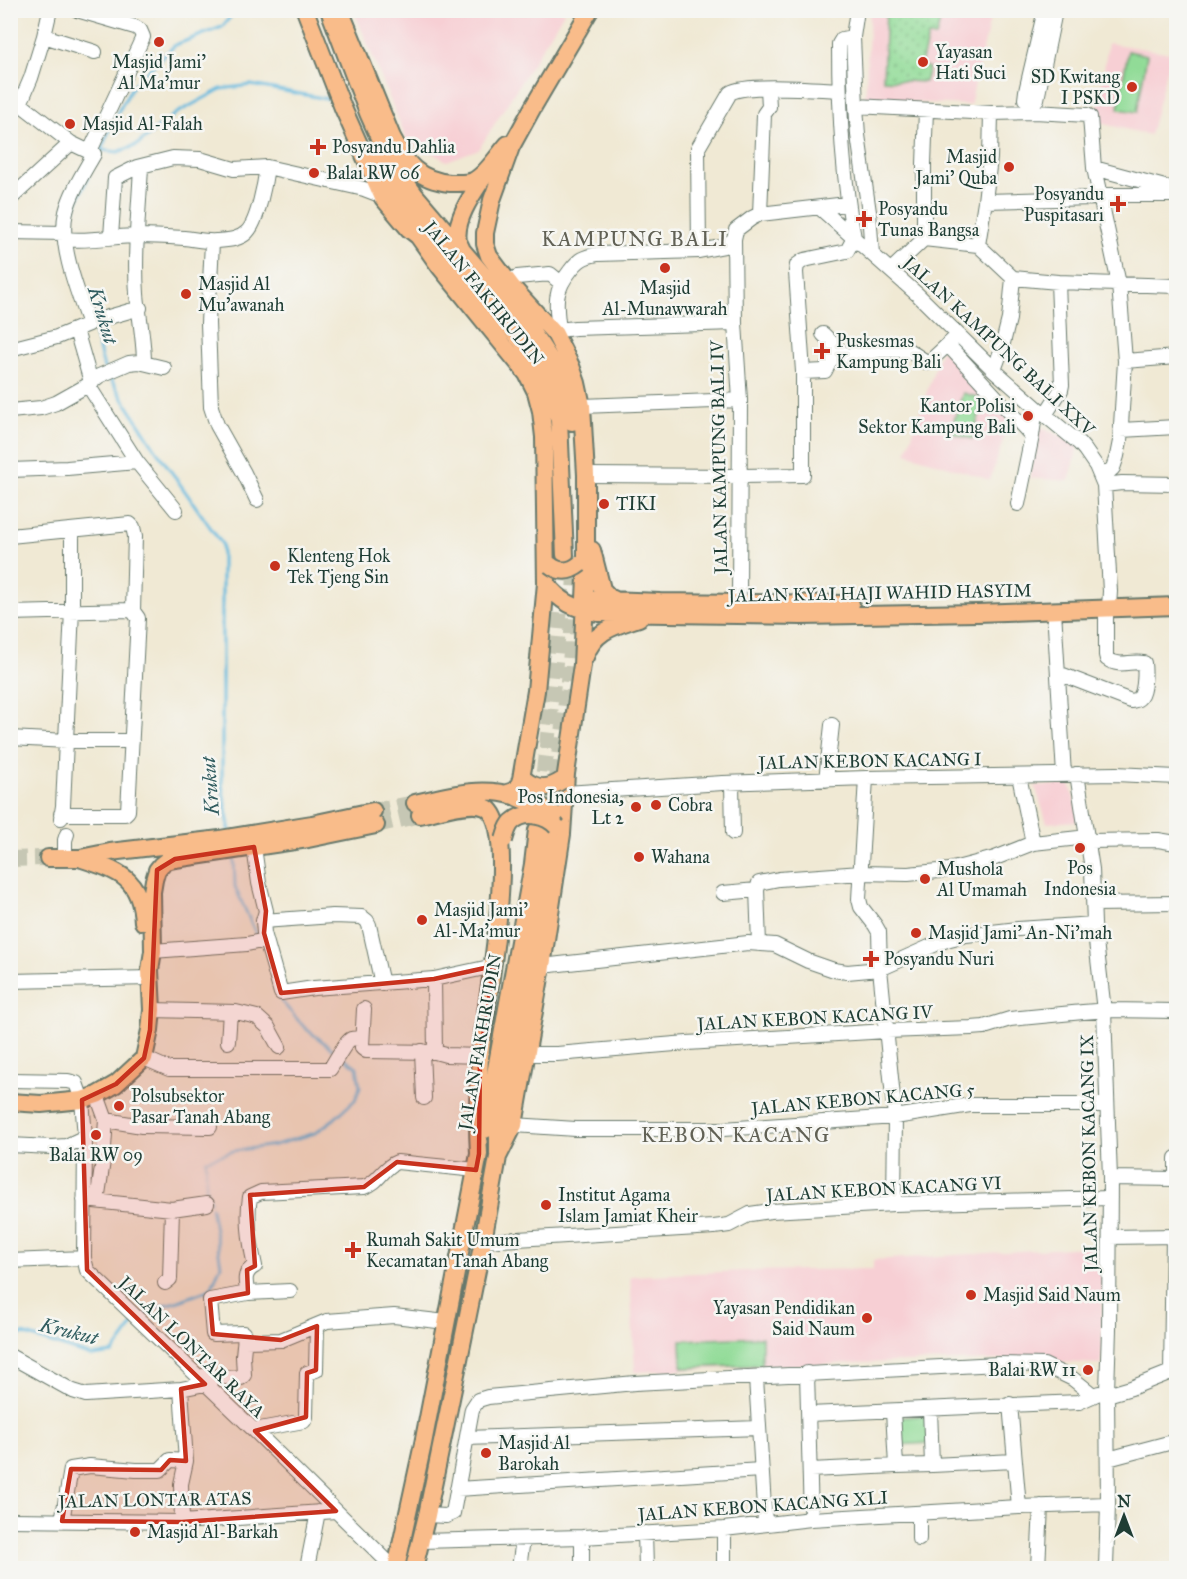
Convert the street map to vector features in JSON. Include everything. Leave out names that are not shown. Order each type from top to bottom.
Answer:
[{"type":"main road","name":"JALAN FAKHRUDIN","points":[[304,10],[339,98],[383,198],[409,229],[418,236],[440,267],[527,374],[536,392],[544,437],[548,562],[536,691],[523,777],[513,796]]},
{"type":"main road","points":[[327,13],[399,150],[415,171],[426,178],[437,181],[466,183],[479,177],[517,135],[591,10]]},
{"type":"main road","name":"JALAN FAKHRUDIN","points":[[327,13],[353,99],[379,166],[426,229],[522,340],[548,381],[559,420],[584,605],[582,665],[564,784],[501,1109],[498,1156]]},
{"type":"main road","name":"JALAN FAKHRUDIN","points":[[327,13],[388,158],[415,195],[532,332],[562,380],[572,410],[577,559]]},
{"type":"main road","name":"JALAN FAKHRUDIN","points":[[517,135],[492,200],[484,233],[485,244],[489,256],[508,283],[557,332],[577,383],[582,406],[585,475],[585,533],[577,559]]},
{"type":"main road","points":[[463,250],[458,241],[460,219],[470,198],[493,162]]},
{"type":"main road","points":[[379,166],[394,198],[418,236]]},
{"type":"main road","points":[[585,533],[591,543],[602,590],[617,601]]},
{"type":"main road","points":[[548,562],[561,571],[570,571],[577,559]]},
{"type":"main road","points":[[546,583],[559,598],[584,605]]},
{"type":"main road","name":"JALAN KYAI HAJI WAHID HASYIM","points":[[584,605],[617,601],[1108,604],[1171,601]]},
{"type":"main road","name":"JALAN KYAI HAJI WAHID HASYIM","points":[[584,605],[599,613],[801,616],[978,613],[1054,610],[1108,604]]},
{"type":"main road","points":[[582,665],[593,640],[600,634],[619,624],[654,614]]},
{"type":"main road","points":[[523,777],[536,786],[544,788],[564,784]]},
{"type":"main road","points":[[414,1569],[483,1241],[498,1156],[514,1125],[542,966],[554,827],[544,808],[513,796],[489,791],[475,791],[418,809],[470,805],[486,808],[495,818],[503,845]]},
{"type":"main road","points":[[395,1569],[421,1452],[477,1162],[480,1056],[494,966],[503,845],[509,825],[523,816],[547,818],[554,827]]},
{"type":"main road","points":[[64,858],[110,852],[251,843],[312,824],[375,818]]},
{"type":"main road","name":"JALAN FAKHRUDIN","points":[[477,1162],[485,1129],[532,864],[554,827]]},
{"type":"main road","points":[[150,974],[153,951],[153,886],[157,870],[166,861],[221,845]]},
{"type":"main road","points":[[10,1102],[41,1104],[90,1098],[116,1084],[144,1058],[152,1010],[150,974],[140,898],[134,886],[117,872],[64,858]]},
{"type":"street","points":[[50,10],[31,78],[15,100],[70,143],[97,156]]},
{"type":"street","points":[[10,349],[57,337],[89,324],[67,253],[66,210],[97,156],[143,37],[140,30],[116,15],[77,10]]},
{"type":"street","points":[[856,10],[852,37],[856,106],[872,254]]},
{"type":"street","points":[[1046,12],[1037,99],[1029,103],[1025,99],[1026,91],[1046,12]]},
{"type":"street","points":[[44,36],[95,52]]},
{"type":"street","points":[[585,475],[803,475],[803,372],[796,272],[797,265],[804,260],[847,250],[854,238],[847,204],[838,44],[842,39],[852,37]]},
{"type":"street","points":[[699,250],[698,148],[730,93],[739,88],[768,87],[839,90]]},
{"type":"street","points":[[760,214],[764,114],[769,107],[768,87]]},
{"type":"street","points":[[856,106],[991,113],[1035,112],[1090,117],[1094,168],[1119,284],[1125,362],[1118,456],[1103,482]]},
{"type":"street","points":[[891,270],[924,239],[926,110]]},
{"type":"street","points":[[978,245],[986,201],[991,113]]},
{"type":"street","points":[[10,199],[70,143]]},
{"type":"street","points":[[111,237],[115,178],[141,167],[173,158],[200,159],[234,169],[267,167],[364,189],[383,198]]},
{"type":"street","points":[[141,167],[138,294],[144,363]]},
{"type":"street","points":[[10,232],[88,240],[138,236],[185,238],[212,242],[232,240],[248,231],[252,224],[267,167]]},
{"type":"street","points":[[1094,168],[1176,193]]},
{"type":"street","points":[[986,201],[1176,193]]},
{"type":"street","points":[[735,323],[575,328],[557,332],[557,291],[580,260],[587,256],[699,250],[725,246],[734,239],[736,230],[760,214],[847,204]]},
{"type":"street","name":"JALAN KAMPUNG BALI XXV","points":[[820,208],[918,295],[953,340],[994,370],[1079,443],[1096,466],[1103,482],[1108,604],[1106,655],[1107,659],[1116,664],[1139,661],[1143,663],[1144,680],[1140,697],[1138,700],[1131,701],[1058,673]]},
{"type":"street","name":"JALAN KAMPUNG BALI IV","points":[[734,239],[735,323],[740,400],[739,603]]},
{"type":"street","points":[[924,239],[978,245],[1013,278],[1058,282],[1176,285]]},
{"type":"street","points":[[212,242],[208,316],[211,407],[217,424],[256,500]]},
{"type":"street","points":[[508,283],[517,277],[550,274],[561,283]]},
{"type":"street","points":[[994,370],[1009,319],[1013,278]]},
{"type":"street","points":[[1018,504],[1032,436],[1040,411],[1061,390],[1062,385],[1058,282]]},
{"type":"street","points":[[98,320],[140,308]]},
{"type":"street","points":[[75,330],[93,381],[138,462],[176,510]]},
{"type":"street","points":[[823,334],[847,356],[880,350],[908,350],[928,363],[953,340],[1032,436]]},
{"type":"street","points":[[803,372],[825,371],[830,361],[840,351]]},
{"type":"street","points":[[1125,362],[1176,357]]},
{"type":"street","points":[[10,411],[41,408],[56,403],[129,363],[144,363],[164,368]]},
{"type":"street","points":[[582,406],[740,400]]},
{"type":"street","points":[[1120,429],[1176,427]]},
{"type":"street","points":[[10,470],[138,462]]},
{"type":"street","points":[[1103,482],[1176,484]]},
{"type":"street","points":[[10,536],[125,524],[133,527],[135,536],[133,611],[138,618],[128,812],[121,814],[63,814],[72,610],[72,530]]},
{"type":"street","points":[[10,613],[72,610],[133,611]]},
{"type":"street","name":"JALAN KEBON KACANG IX","points":[[1054,610],[1058,673],[1071,775],[1088,839],[1094,924],[1104,1011],[1110,1178],[1106,1569]]},
{"type":"street","points":[[826,780],[832,725]]},
{"type":"street","points":[[10,738],[132,741]]},
{"type":"street","name":"JALAN KEBON KACANG I","points":[[564,784],[732,783],[866,778],[1116,774],[1176,777]]},
{"type":"street","points":[[1019,776],[1033,843]]},
{"type":"street","points":[[866,778],[859,899],[861,907],[879,932],[880,969],[895,1117],[894,1203]]},
{"type":"street","points":[[732,783],[733,833]]},
{"type":"street","points":[[64,836],[64,858]]},
{"type":"street","points":[[759,944],[757,889],[759,883],[779,879],[861,873],[908,874],[949,870],[995,858],[1033,843],[1088,839],[1158,840],[1176,843]]},
{"type":"street","points":[[251,843],[266,911],[262,941],[281,993],[314,988],[434,979],[494,966]]},
{"type":"street","points":[[723,894],[757,889]]},
{"type":"street","points":[[1094,904],[1176,903]]},
{"type":"street","points":[[264,921],[333,916],[365,918],[369,925],[381,984]]},
{"type":"street","points":[[542,966],[748,943],[775,945],[808,961],[847,972],[880,969],[943,942],[966,935],[1094,924]]},
{"type":"street","points":[[153,951],[262,941]]},
{"type":"street","points":[[10,981],[150,974]]},
{"type":"street","points":[[424,1098],[434,979]]},
{"type":"street","points":[[364,1009],[362,1048],[366,1051],[480,1056]]},
{"type":"street","points":[[152,1010],[230,1012],[257,1017],[268,1027],[279,1047]]},
{"type":"street","name":"JALAN KEBON KACANG IV","points":[[526,1054],[557,1054],[687,1043],[984,1027],[1010,1019],[1104,1011],[1176,1011]]},
{"type":"street","points":[[228,1070],[230,1012]]},
{"type":"street","points":[[144,1058],[169,1070],[330,1069],[344,1045],[351,1040],[362,1039]]},
{"type":"street","points":[[10,1080],[73,1081],[90,1098],[106,1120],[103,1161],[90,1201]]},
{"type":"street","points":[[10,1261],[84,1258],[90,1201],[85,1137],[90,1098]]},
{"type":"street","name":"JALAN KEBON KACANG 5","points":[[514,1125],[576,1129],[713,1129],[895,1117],[970,1105],[1107,1105]]},
{"type":"street","points":[[106,1120],[142,1126],[210,1127]]},
{"type":"street","points":[[10,1144],[66,1146],[85,1137]]},
{"type":"street","points":[[1110,1178],[1176,1179],[1176,1158]]},
{"type":"street","points":[[248,1293],[245,1283],[246,1275],[249,1269],[255,1266],[250,1241],[248,1205],[250,1197],[261,1192],[364,1187],[371,1185],[389,1165],[397,1162],[477,1162]]},
{"type":"street","name":"JALAN KEBON KACANG VI","points":[[483,1241],[714,1227],[729,1225],[750,1214],[771,1211],[894,1203],[1110,1198]]},
{"type":"street","points":[[90,1201],[172,1209],[207,1204]]},
{"type":"street","points":[[165,1283],[170,1279],[172,1209]]},
{"type":"street","points":[[809,1414],[1079,1402],[1093,1395],[1131,1388],[1174,1372],[1175,1236],[1110,1237]]},
{"type":"street","name":"JALAN LONTAR RAYA","points":[[84,1258],[87,1270],[395,1569]]},
{"type":"street","points":[[10,1356],[79,1394],[86,1395],[181,1389],[201,1380],[203,1376],[243,1378],[245,1336],[243,1333],[213,1334],[210,1302],[248,1293],[290,1291]]},
{"type":"street","points":[[245,1341],[281,1340],[327,1321],[394,1316],[446,1322]]},
{"type":"street","points":[[254,1431],[304,1421],[307,1373],[316,1370],[317,1326]]},
{"type":"street","points":[[427,1515],[446,1516],[453,1513],[472,1408],[478,1400],[488,1397],[635,1383],[998,1364],[1044,1365],[1073,1379],[1093,1395]]},
{"type":"street","points":[[807,1373],[812,1519]]},
{"type":"street","points":[[756,1378],[765,1523]]},
{"type":"street","points":[[181,1389],[186,1461],[181,1484],[182,1521]]},
{"type":"street","points":[[452,1390],[472,1408]]},
{"type":"street","points":[[1010,1404],[1019,1507]]},
{"type":"street","points":[[930,1409],[932,1464]]},
{"type":"street","points":[[893,1411],[896,1466]]},
{"type":"street","points":[[467,1438],[759,1428]]},
{"type":"street","points":[[1108,1459],[1176,1441]]},
{"type":"street","points":[[62,1521],[70,1471],[73,1468],[90,1466],[160,1470],[170,1460],[186,1461]]},
{"type":"street","points":[[810,1470],[1014,1461]]},
{"type":"street","points":[[458,1488],[761,1470]]},
{"type":"street","name":"JALAN KEBON KACANG XLI","points":[[421,1541],[582,1537],[724,1529],[812,1519],[1108,1504]]},
{"type":"street","points":[[1038,1569],[1041,1506]]},
{"type":"street","name":"JALAN LONTAR ATAS","points":[[10,1520],[182,1521],[336,1511]]},
{"type":"street","points":[[307,1569],[318,1512]]},
{"type":"street","points":[[919,1513],[920,1539]]},
{"type":"street","points":[[724,1529],[724,1569]]},
{"type":"street","points":[[645,1533],[646,1569]]},
{"type":"street","points":[[582,1537],[582,1569]]},
{"type":"street","points":[[519,1569],[523,1539]]},
{"type":"highlighted area","points":[[254,847],[266,911],[264,933],[281,993],[434,979],[494,966],[480,1056],[479,1154],[476,1170],[397,1162],[364,1187],[250,1195],[255,1266],[247,1270],[248,1293],[210,1300],[213,1334],[281,1340],[317,1326],[316,1370],[307,1373],[306,1417],[255,1431],[336,1511],[182,1522],[62,1521],[71,1469],[161,1470],[170,1460],[186,1461],[181,1389],[205,1384],[87,1270],[82,1100],[116,1084],[144,1058],[150,1030],[157,870],[175,859]]},
{"type":"shaded area","points":[[354,11],[565,11],[479,149],[447,161],[407,141]]},
{"type":"shaded area","name":"Yayasan Hati Suci","points":[[870,11],[992,11],[970,105],[865,100]]},
{"type":"shaded area","name":"SD Kwitang I PSKD","points":[[1108,43],[1171,53],[1150,135],[1096,122]]},
{"type":"shaded area","points":[[941,350],[969,372],[1010,419],[990,480],[906,453]]},
{"type":"shaded area","points":[[1038,426],[1079,444],[1069,481],[1030,478]]},
{"type":"shaded area","points":[[1070,784],[1080,821],[1047,823],[1035,786]]},
{"type":"shaded area","name":"Yayasan Pendidikan Said Naum","points":[[1103,1246],[1102,1364],[999,1360],[635,1372],[630,1276],[873,1269],[873,1260]]},
{"type":"green space","points":[[886,11],[940,21],[936,37],[928,36],[921,65],[929,68],[925,82],[883,80]]},
{"type":"green space","points":[[1128,51],[1147,55],[1137,112],[1118,109]]},
{"type":"green space","points":[[963,393],[984,399],[972,439],[950,432]]},
{"type":"green space","points":[[762,1337],[762,1365],[682,1368],[681,1340]]},
{"type":"green space","points":[[927,1415],[929,1443],[898,1445],[896,1418]]},
{"type":"waterway","name":"Krukut","points":[[99,155],[114,119],[134,84],[175,45],[222,27],[236,10]]},
{"type":"waterway","points":[[101,150],[118,152],[137,145],[175,114],[221,89],[251,85],[328,99]]},
{"type":"waterway","name":"Krukut","points":[[74,209],[88,177]]},
{"type":"waterway","name":"Krukut","points":[[93,325],[104,368]]},
{"type":"waterway","name":"Krukut","points":[[109,377],[154,447],[222,544],[222,785],[230,833]]},
{"type":"waterway","name":"Krukut","points":[[234,857],[235,887],[258,938]]},
{"type":"waterway","name":"Krukut","points":[[280,998],[305,1028],[335,1051]]},
{"type":"waterway","name":"Krukut","points":[[210,1201],[206,1188],[206,1160],[233,1151],[275,1145],[315,1133],[355,1100],[360,1087],[357,1067],[343,1057]]},
{"type":"waterway","name":"Krukut","points":[[143,1316],[158,1307],[211,1289],[221,1265],[211,1207]]},
{"type":"waterway","name":"Krukut","points":[[10,1338],[23,1334],[92,1356],[113,1353],[135,1322]]},
{"type":"tunnel","points":[[550,825],[571,652],[576,555]]},
{"type":"tunnel","points":[[538,820],[565,556]]},
{"type":"tunnel","points":[[373,811],[415,803]]},
{"type":"tunnel","points":[[376,825],[420,815]]},
{"type":"tunnel","points":[[10,859],[48,858]]},
{"type":"place","name":"Masjid Jami' Al Ma'mur","points":[[159,42]]},
{"type":"place","name":"Yayasan Hati Suci","points":[[923,62]]},
{"type":"place","name":"SD Kwitang I PSKD","points":[[1132,87]]},
{"type":"place","name":"Masjid Al-Falah","points":[[70,124]]},
{"type":"place","name":"Posyandu Dahlia","points":[[318,147]]},
{"type":"place","name":"Masjid Jami' Quba","points":[[1009,167]]},
{"type":"place","name":"Balai RW 06","points":[[314,173]]},
{"type":"place","name":"Posyandu Puspitasari","points":[[1118,204]]},
{"type":"place","name":"Posyandu Tunas Bangsa","points":[[864,219]]},
{"type":"place","name":"Masjid Al-Munawwarah","points":[[665,268]]},
{"type":"place","name":"Masjid Al Mu'awanah","points":[[186,294]]},
{"type":"place","name":"Puskesmas Kampung Bali","points":[[822,351]]},
{"type":"place","name":"Kantor Polisi Sektor Kampung Bali","points":[[1028,416]]},
{"type":"place","name":"TIKI","points":[[604,504]]},
{"type":"place","name":"Klenteng Hok Tek Tjeng Sin","points":[[275,566]]},
{"type":"place","name":"Cobra","points":[[656,805]]},
{"type":"place","name":"Pos Indonesia, Lt 2","points":[[636,807]]},
{"type":"place","name":"Pos Indonesia","points":[[1080,848]]},
{"type":"place","name":"Wahana","points":[[639,857]]},
{"type":"place","name":"Mushola Al Umamah","points":[[925,879]]},
{"type":"place","name":"Masjid Jami' Al-Ma'mur","points":[[422,920]]},
{"type":"place","name":"Masjid Jami' An-Ni'mah","points":[[916,933]]},
{"type":"place","name":"Posyandu Nuri","points":[[871,959]]},
{"type":"place","name":"Polsubsektor Pasar Tanah Abang","points":[[119,1106]]},
{"type":"place","name":"Balai RW 09","points":[[96,1135]]},
{"type":"place","name":"Institut Agama Islam Jamiat Kheir","points":[[546,1205]]},
{"type":"place","name":"Rumah Sakit Umum Kecamatan Tanah Abang","points":[[353,1250]]},
{"type":"place","name":"Masjid Said Naum","points":[[971,1295]]},
{"type":"place","name":"Yayasan Pendidikan Said Naum","points":[[867,1318]]},
{"type":"place","name":"Balai RW 11","points":[[1088,1370]]},
{"type":"place","name":"Masjid Al Barokah","points":[[486,1453]]},
{"type":"place","name":"Masjid Al-Barkah","points":[[135,1532]]},
{"type":"district","name":"KAMPUNG BALI","points":[[635,239]]},
{"type":"district","name":"KEBON KACANG","points":[[736,1135]]}]
